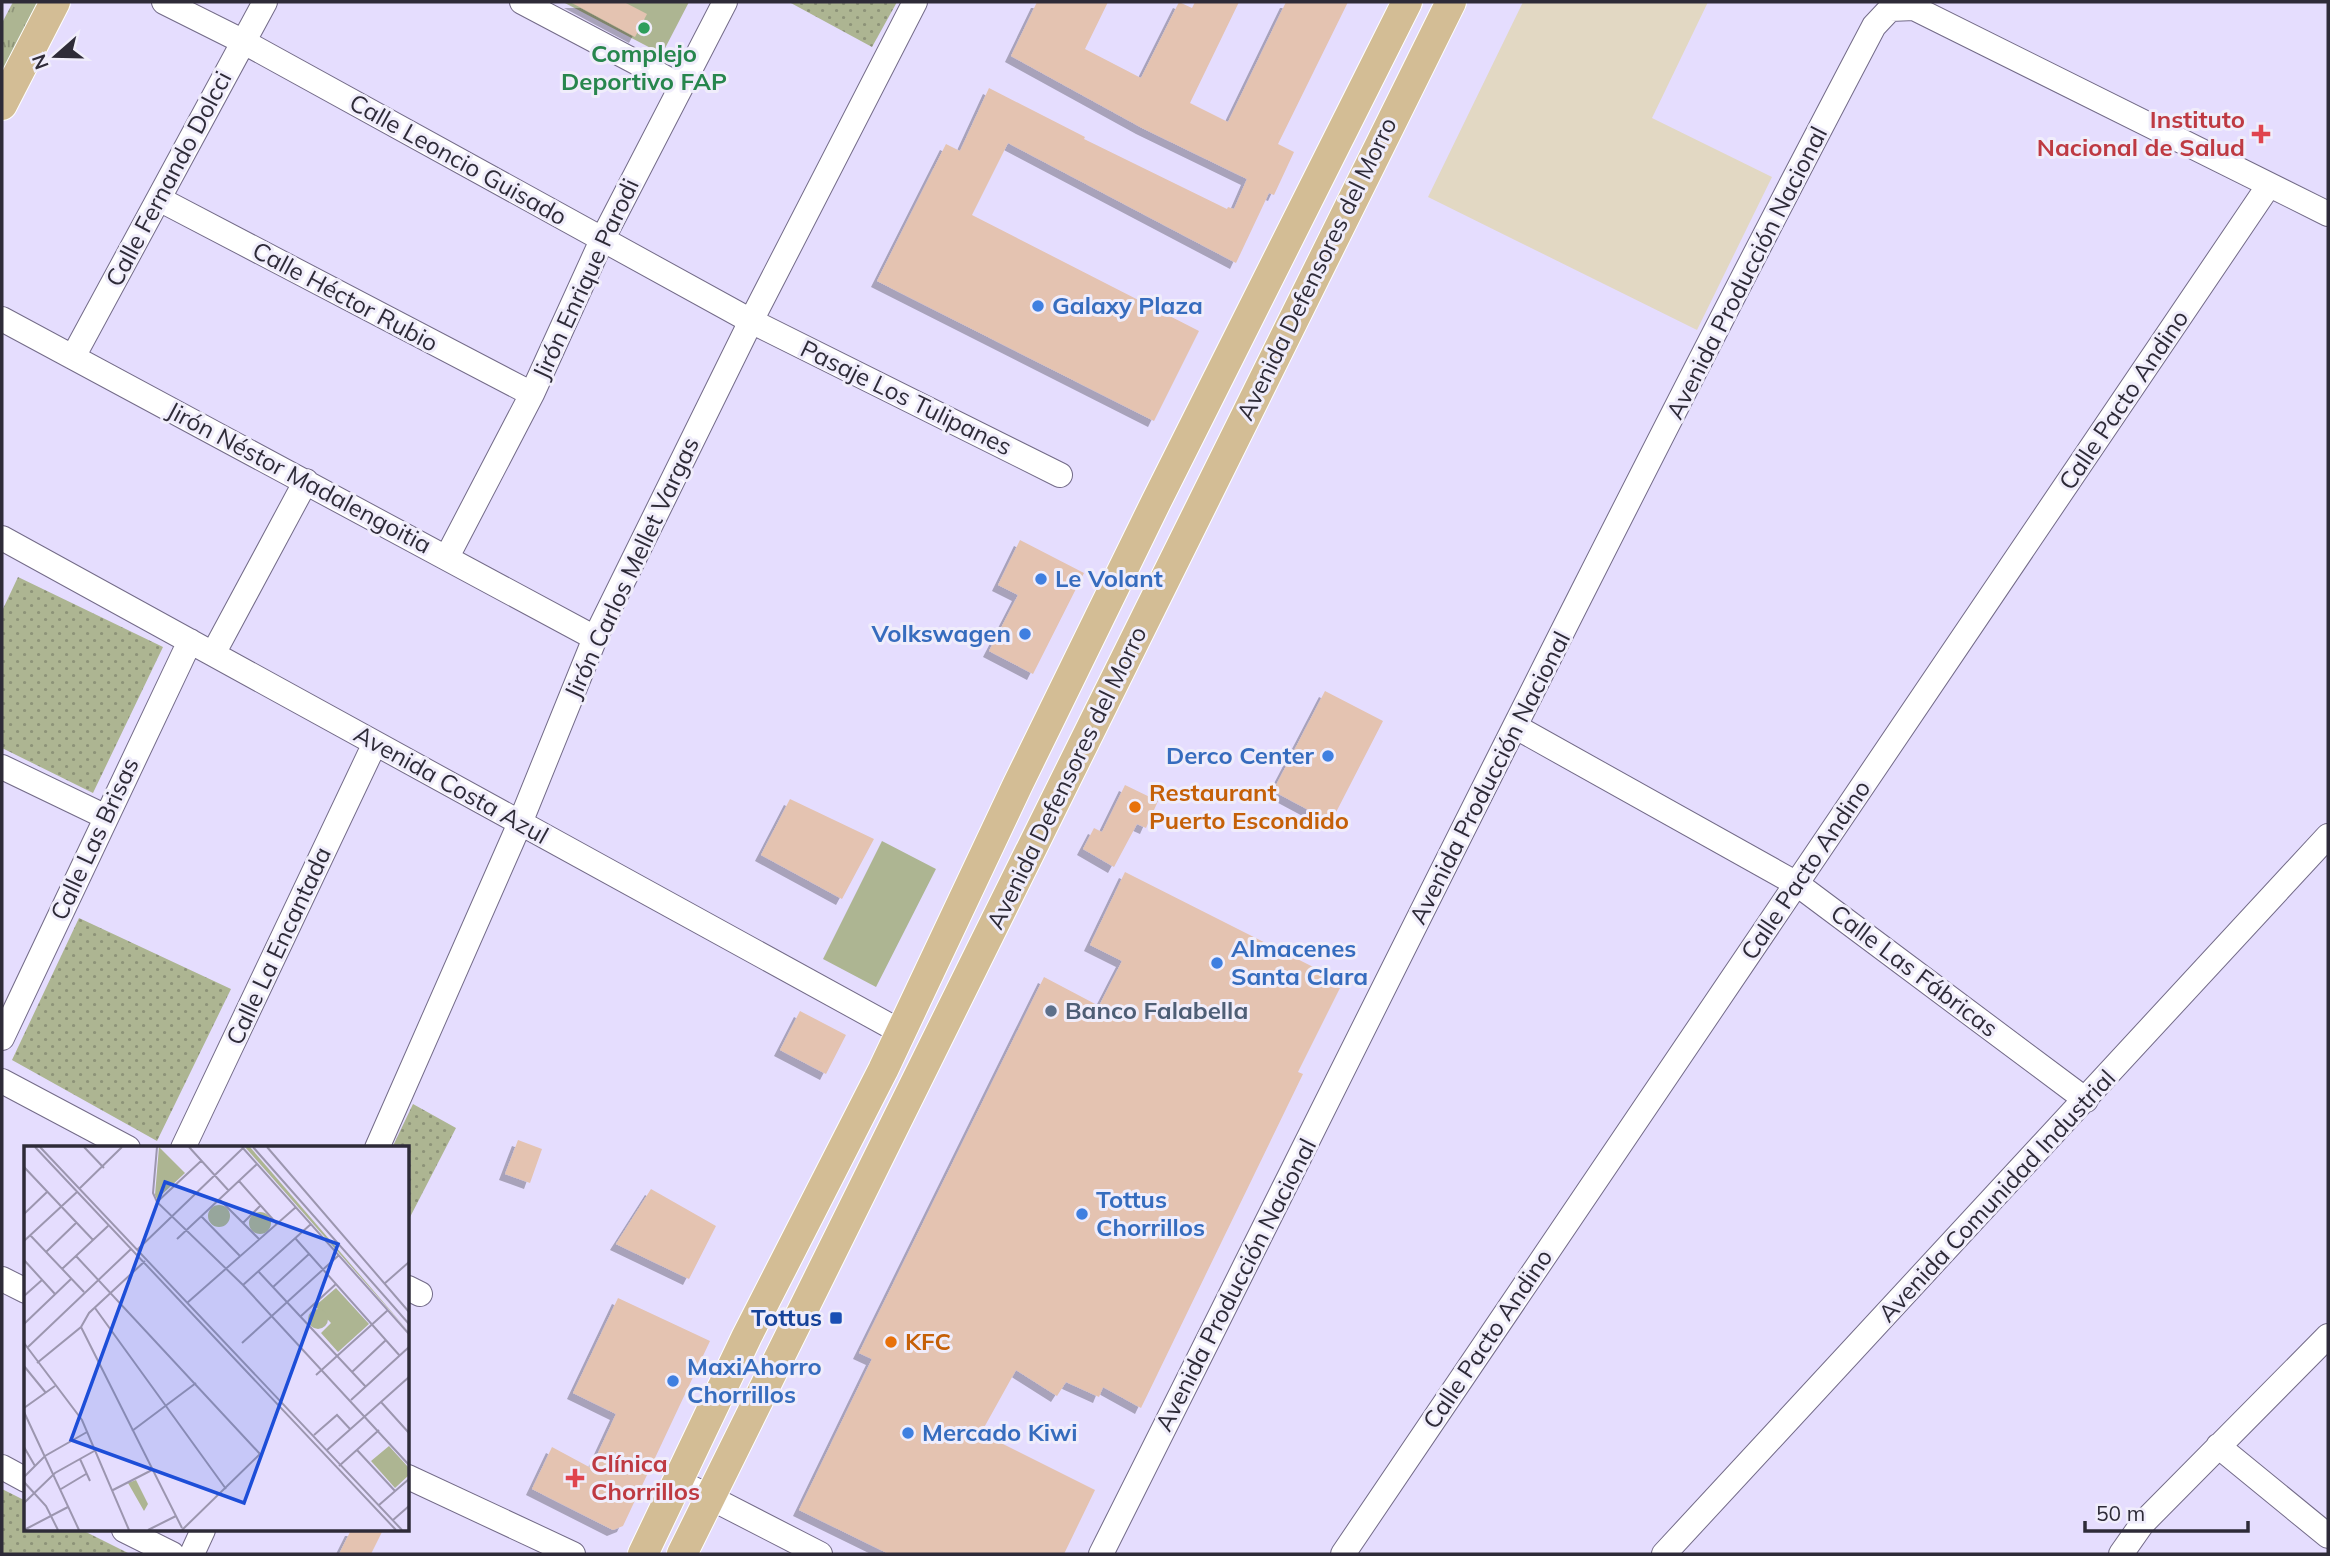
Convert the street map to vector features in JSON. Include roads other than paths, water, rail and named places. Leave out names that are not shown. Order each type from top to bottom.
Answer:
[{"type":"main road","points":[[2,104],[55,2]]},
{"type":"main road","name":"Avenida Defensores del Morro","points":[[643,1554],[901,1032],[1018,784],[1407,2]]},
{"type":"main road","name":"Avenida Defensores del Morro","points":[[682,1554],[1351,198],[1451,2]]},
{"type":"main road","points":[[1316,182],[1351,198]]},
{"type":"street","name":"Calle Leoncio Guisado","points":[[164,2],[244,42],[751,321]]},
{"type":"street","name":"Calle Fernando Dolcci","points":[[74,357],[265,2]]},
{"type":"street","points":[[522,2],[681,86]]},
{"type":"street","name":"Jirón Enrique Parodi","points":[[447,557],[531,394],[602,240],[725,2]]},
{"type":"street","name":"Jirón Carlos Mellet Vargas","points":[[378,1146],[520,823],[595,638],[751,321],[915,2]]},
{"type":"street","name":"Avenida Producción Nacional","points":[[1101,1554],[1516,727],[1773,219],[1874,26],[1890,9],[1914,8],[2269,185]]},
{"type":"street","points":[[2269,185],[2328,214]]},
{"type":"street","name":"Calle Pacto Andino","points":[[1343,1554],[2269,185]]},
{"type":"street","name":"Calle Héctor Rubio","points":[[159,199],[531,394]]},
{"type":"street","name":"Jirón Néstor Madalengoitia","points":[[2,319],[595,638]]},
{"type":"street","name":"Pasaje Los Tulipanes","points":[[751,321],[1060,475]]},
{"type":"street","points":[[213,654],[306,481]]},
{"type":"street","name":"Avenida Costa Azul","points":[[5,547],[190,641],[901,1032]]},
{"type":"street","name":"Calle Las Brisas","points":[[2,1038],[190,641]]},
{"type":"street","name":"Calle Las Fábricas","points":[[1516,727],[1797,884],[2087,1100]]},
{"type":"street","name":"Calle La Encantada","points":[[184,1146],[375,743]]},
{"type":"street","points":[[2,768],[106,817]]},
{"type":"street","name":"Avenida Comunidad Industrial","points":[[1664,1554],[2087,1100],[2328,836]]},
{"type":"street","points":[[2,1081],[124,1146]]},
{"type":"street","points":[[2,1279],[24,1291]]},
{"type":"street","points":[[2122,1554],[2142,1524],[2328,1336]]},
{"type":"street","points":[[2218,1446],[2328,1536]]},
{"type":"street","points":[[2,1467],[24,1479]]},
{"type":"street","points":[[410,1478],[573,1554]]},
{"type":"street","points":[[678,1481],[820,1554]]},
{"type":"street","points":[[128,1532],[172,1554]]},
{"type":"street","points":[[192,1554],[202,1532]]},
{"type":"place","name":"Complejo Deportivo FAP","points":[[644,28]]},
{"type":"place","name":"Instituto Nacional de Salud","points":[[2261,134]]},
{"type":"place","name":"Galaxy Plaza","points":[[1038,306]]},
{"type":"place","name":"Le Volant","points":[[1041,579]]},
{"type":"place","name":"Volkswagen","points":[[1025,634]]},
{"type":"place","name":"Derco Center","points":[[1328,756]]},
{"type":"place","name":"Restaurant Puerto Escondido","points":[[1135,807]]},
{"type":"place","name":"Almacenes Santa Clara","points":[[1217,963]]},
{"type":"place","name":"Banco Falabella","points":[[1051,1011]]},
{"type":"place","name":"Tottus Chorrillos","points":[[1082,1214]]},
{"type":"place","name":"Tottus","points":[[836,1318]]},
{"type":"place","name":"KFC","points":[[891,1342]]},
{"type":"place","name":"MaxiAhorro Chorrillos","points":[[673,1381]]},
{"type":"place","name":"Mercado Kiwi","points":[[908,1433]]},
{"type":"place","name":"Clínica Chorrillos","points":[[575,1478]]}]
